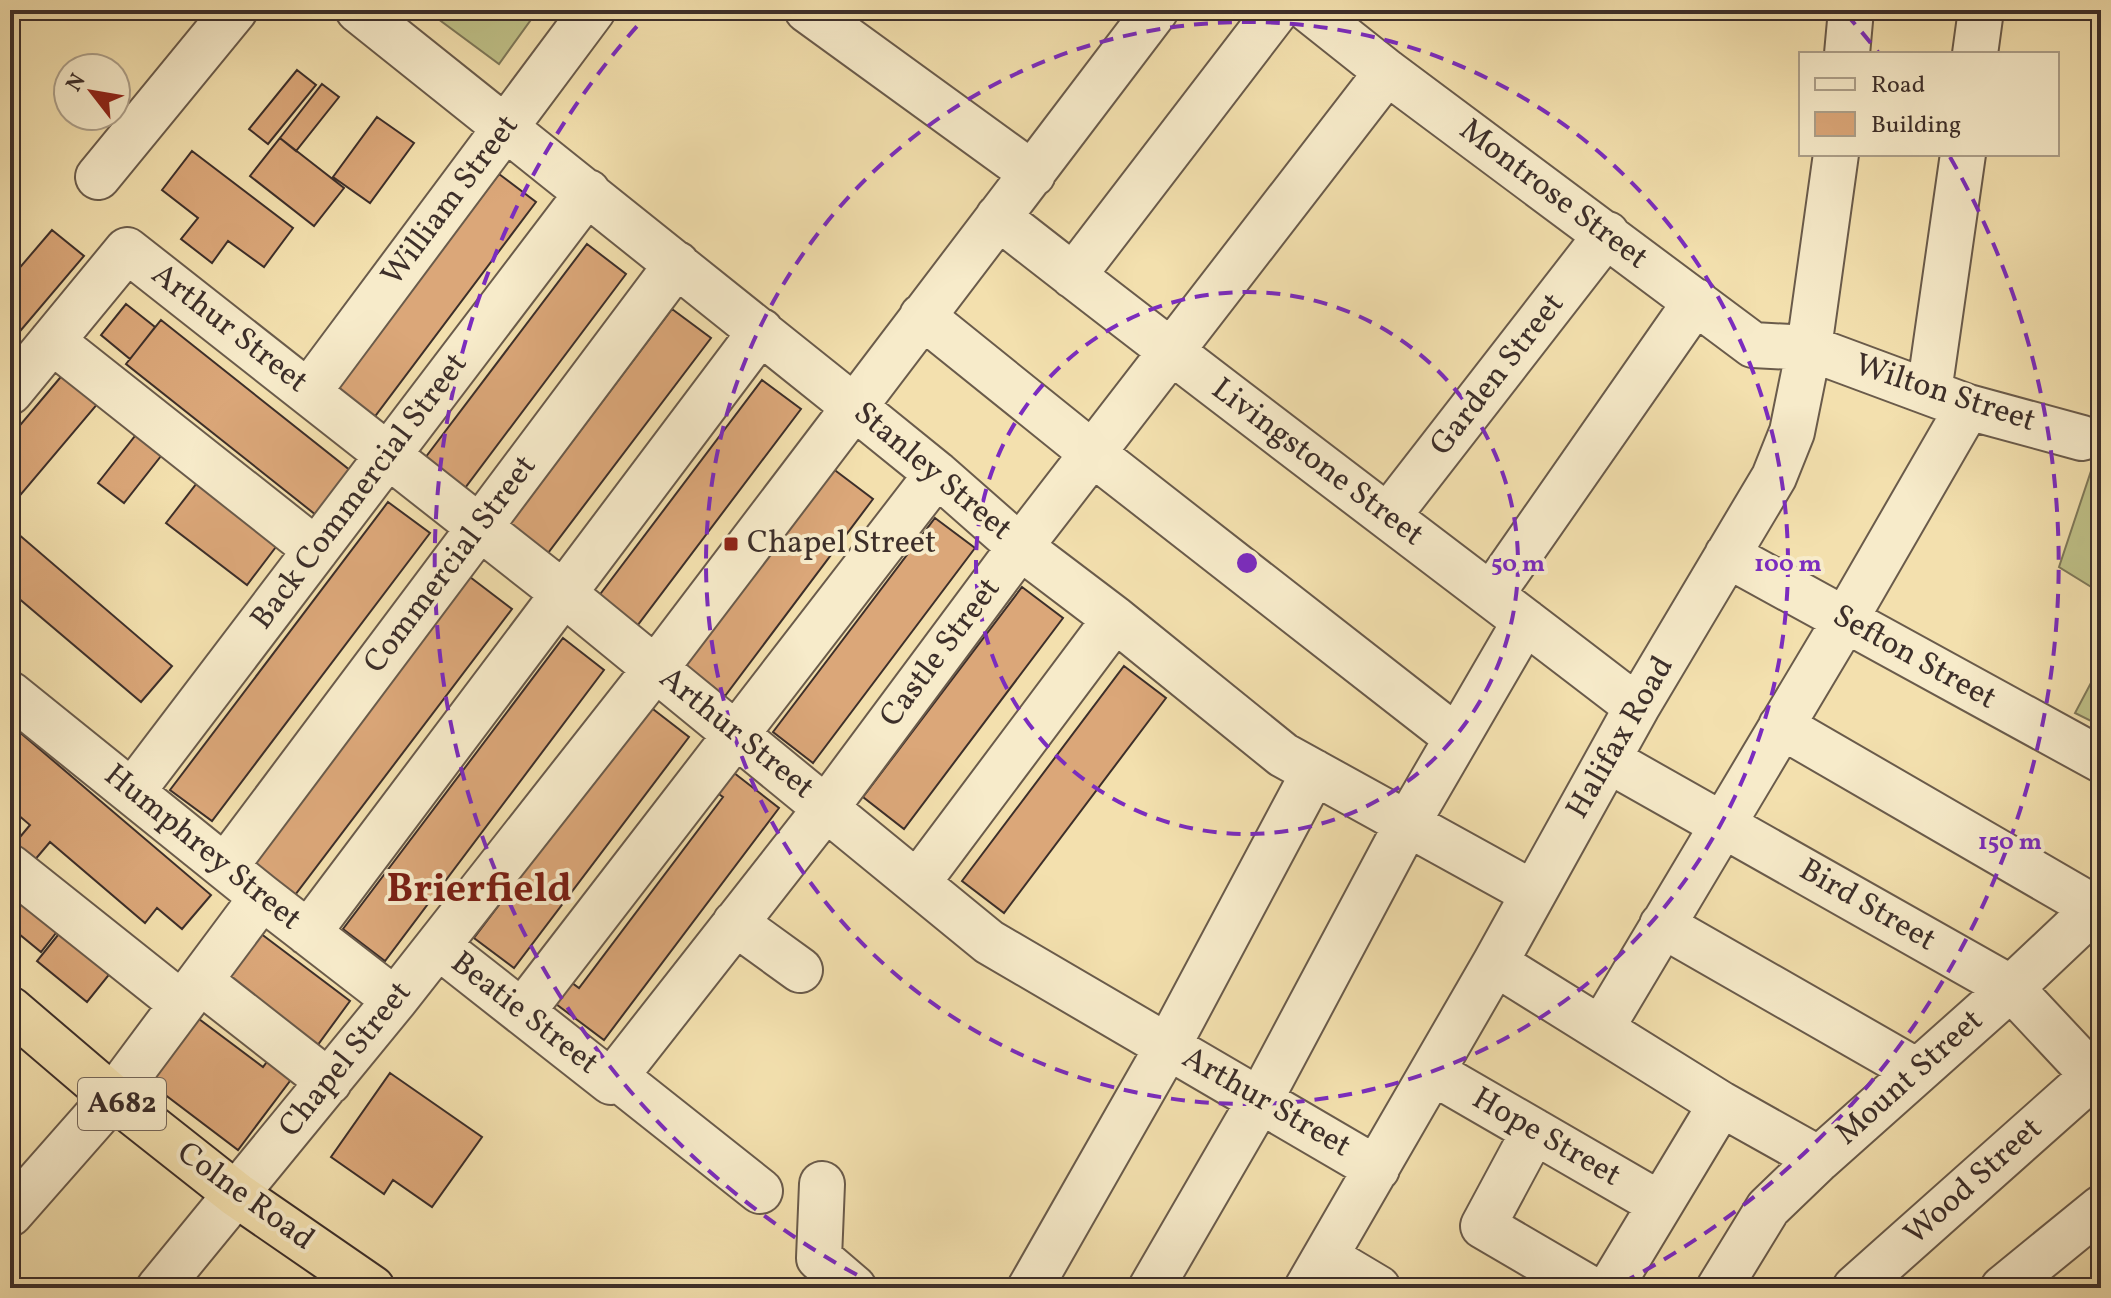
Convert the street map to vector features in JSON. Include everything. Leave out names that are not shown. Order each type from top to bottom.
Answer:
[{"type":"highway","name":"Colne Road","points":[[10,1009],[113,1097],[237,1195],[372,1288]]},
{"type":"street","points":[[98,177],[235,10]]},
{"type":"street","name":"Stanley Street","points":[[358,10],[761,331],[937,474],[1020,547],[1115,619],[1283,755],[1533,893]]},
{"type":"street","name":"William Street","points":[[309,391],[593,10]]},
{"type":"street","points":[[807,10],[1033,174]]},
{"type":"street","name":"Chapel Street","points":[[159,1288],[395,1000],[656,668],[1156,10]]},
{"type":"street","points":[[1073,276],[1277,10]]},
{"type":"street","name":"Montrose Street","points":[[1309,10],[1387,72],[1753,345],[1809,348]]},
{"type":"street","points":[[1847,52],[1851,10]]},
{"type":"street","points":[[1975,52],[1981,10]]},
{"type":"street","name":"Castle Street","points":[[613,1079],[826,808],[1020,547],[1387,72]]},
{"type":"street","name":"Halifax Road","points":[[1317,1272],[1495,963],[1637,707],[1774,477],[1792,432],[1809,348],[1836,156]]},
{"type":"street","points":[[1601,1029],[1845,620],[1949,399],[1963,156]]},
{"type":"street","name":"Back Commercial Street","points":[[132,792],[588,192]]},
{"type":"street","name":"Livingstone Street","points":[[998,217],[1170,353],[1637,707]]},
{"type":"street","name":"Garden Street","points":[[1388,516],[1607,234]]},
{"type":"street","name":"Arthur Street","points":[[52,341],[127,250],[480,526],[989,942],[1377,1169]]},
{"type":"street","name":"Commercial Street","points":[[225,867],[677,264]]},
{"type":"street","points":[[1491,595],[1696,301]]},
{"type":"street","points":[[922,316],[1457,738]]},
{"type":"street","points":[[308,933],[761,331]]},
{"type":"street","points":[[10,392],[52,341],[316,550]]},
{"type":"street","name":"Wilton Street","points":[[1809,348],[1949,399],[2082,438]]},
{"type":"street","points":[[522,1012],[937,474]]},
{"type":"street","name":"Sefton Street","points":[[1727,555],[2101,760]]},
{"type":"street","points":[[918,882],[1115,619]]},
{"type":"street","points":[[1151,1288],[1260,1100],[1407,824],[1525,621]]},
{"type":"street","name":"Humphrey Street","points":[[10,694],[395,1000]]},
{"type":"street","points":[[1781,726],[2098,905]]},
{"type":"street","name":"Bird Street","points":[[1608,760],[2011,988],[2097,1080]]},
{"type":"street","points":[[1030,1288],[1168,1046],[1314,772]]},
{"type":"street","points":[[10,867],[191,993],[329,1082]]},
{"type":"street","points":[[16,1195],[113,1097],[262,897]]},
{"type":"street","name":"Mount Street","points":[[1495,963],[1721,1104],[1819,1159],[2011,988],[2098,905]]},
{"type":"street","points":[[735,923],[800,970]]},
{"type":"street","points":[[1662,925],[1917,1071]]},
{"type":"street","name":"Beatie Street","points":[[438,946],[760,1191]]},
{"type":"street","name":"Hope Street","points":[[1432,1072],[1660,1204]]},
{"type":"street","name":"Wood Street","points":[[1855,1288],[2097,1080]]},
{"type":"street","points":[[1610,1288],[1721,1104]]},
{"type":"street","points":[[1534,1131],[1483,1226],[1589,1288]]},
{"type":"street","points":[[1719,1288],[1768,1208],[1819,1159]]},
{"type":"street","points":[[822,1184],[819,1258],[854,1288]]},
{"type":"street","points":[[2003,1288],[2101,1208]]},
{"type":"street","points":[[1317,1272],[1378,1288]]},
{"type":"green space","points":[[426,10],[538,10],[499,64]]},
{"type":"green space","points":[[2101,398],[2101,593],[2059,567],[2092,468]]},
{"type":"green space","points":[[2101,664],[2101,726],[2075,713]]},
{"type":"building","points":[[297,70],[316,85],[268,144],[249,129]]},
{"type":"building","points":[[322,84],[339,97],[296,151],[280,138]]},
{"type":"building","points":[[377,117],[414,143],[370,203],[333,177]]},
{"type":"building","points":[[280,138],[344,188],[314,226],[250,176]]},
{"type":"building","points":[[192,151],[293,228],[264,267],[228,241],[212,263],[181,239],[198,218],[162,190]]},
{"type":"building","points":[[499,174],[536,202],[373,419],[335,391]]},
{"type":"building","points":[[52,230],[84,256],[10,343],[10,279]]},
{"type":"building","points":[[587,244],[626,274],[462,492],[422,462]]},
{"type":"building","points":[[126,304],[155,327],[130,359],[101,335]]},
{"type":"building","points":[[672,309],[711,338],[548,553],[510,524]]},
{"type":"building","points":[[161,320],[356,475],[321,519],[126,364]]},
{"type":"building","points":[[70,366],[105,395],[17,499],[10,494],[10,437]]},
{"type":"building","points":[[762,380],[801,409],[634,630],[595,601]]},
{"type":"building","points":[[146,422],[172,442],[124,503],[98,483]]},
{"type":"building","points":[[832,468],[873,499],[725,696],[684,664]]},
{"type":"building","points":[[207,470],[288,531],[247,585],[166,523]]},
{"type":"building","points":[[388,502],[430,533],[212,821],[170,790]]},
{"type":"building","points":[[935,518],[975,548],[813,763],[773,732]]},
{"type":"building","points":[[10,527],[172,666],[141,702],[10,591]]},
{"type":"building","points":[[470,577],[512,609],[295,895],[254,864]]},
{"type":"building","points":[[1022,587],[1063,618],[904,829],[863,797]]},
{"type":"building","points":[[563,638],[604,670],[385,961],[343,929]]},
{"type":"building","points":[[1124,666],[1166,698],[1004,913],[962,881]]},
{"type":"building","points":[[649,706],[689,737],[514,968],[474,938]]},
{"type":"building","points":[[10,724],[211,895],[182,929],[157,908],[145,923],[50,842],[28,868],[10,849],[30,825],[10,808]]},
{"type":"building","points":[[729,769],[779,808],[604,1040],[552,1001],[568,980],[579,988],[723,797],[713,790]]},
{"type":"building","points":[[10,881],[63,924],[41,952],[14,930],[10,935]]},
{"type":"building","points":[[62,930],[112,971],[87,1002],[37,961]]},
{"type":"building","points":[[256,930],[350,1001],[317,1046],[223,975]]},
{"type":"building","points":[[191,1013],[263,1067],[269,1059],[293,1077],[238,1150],[143,1078]]},
{"type":"building","points":[[390,1073],[482,1137],[432,1207],[393,1180],[384,1194],[331,1157]]},
{"type":"place","name":"Chapel Street","points":[[731,544]]},
{"type":"district","name":"Brierfield","points":[[479,891]]}]
